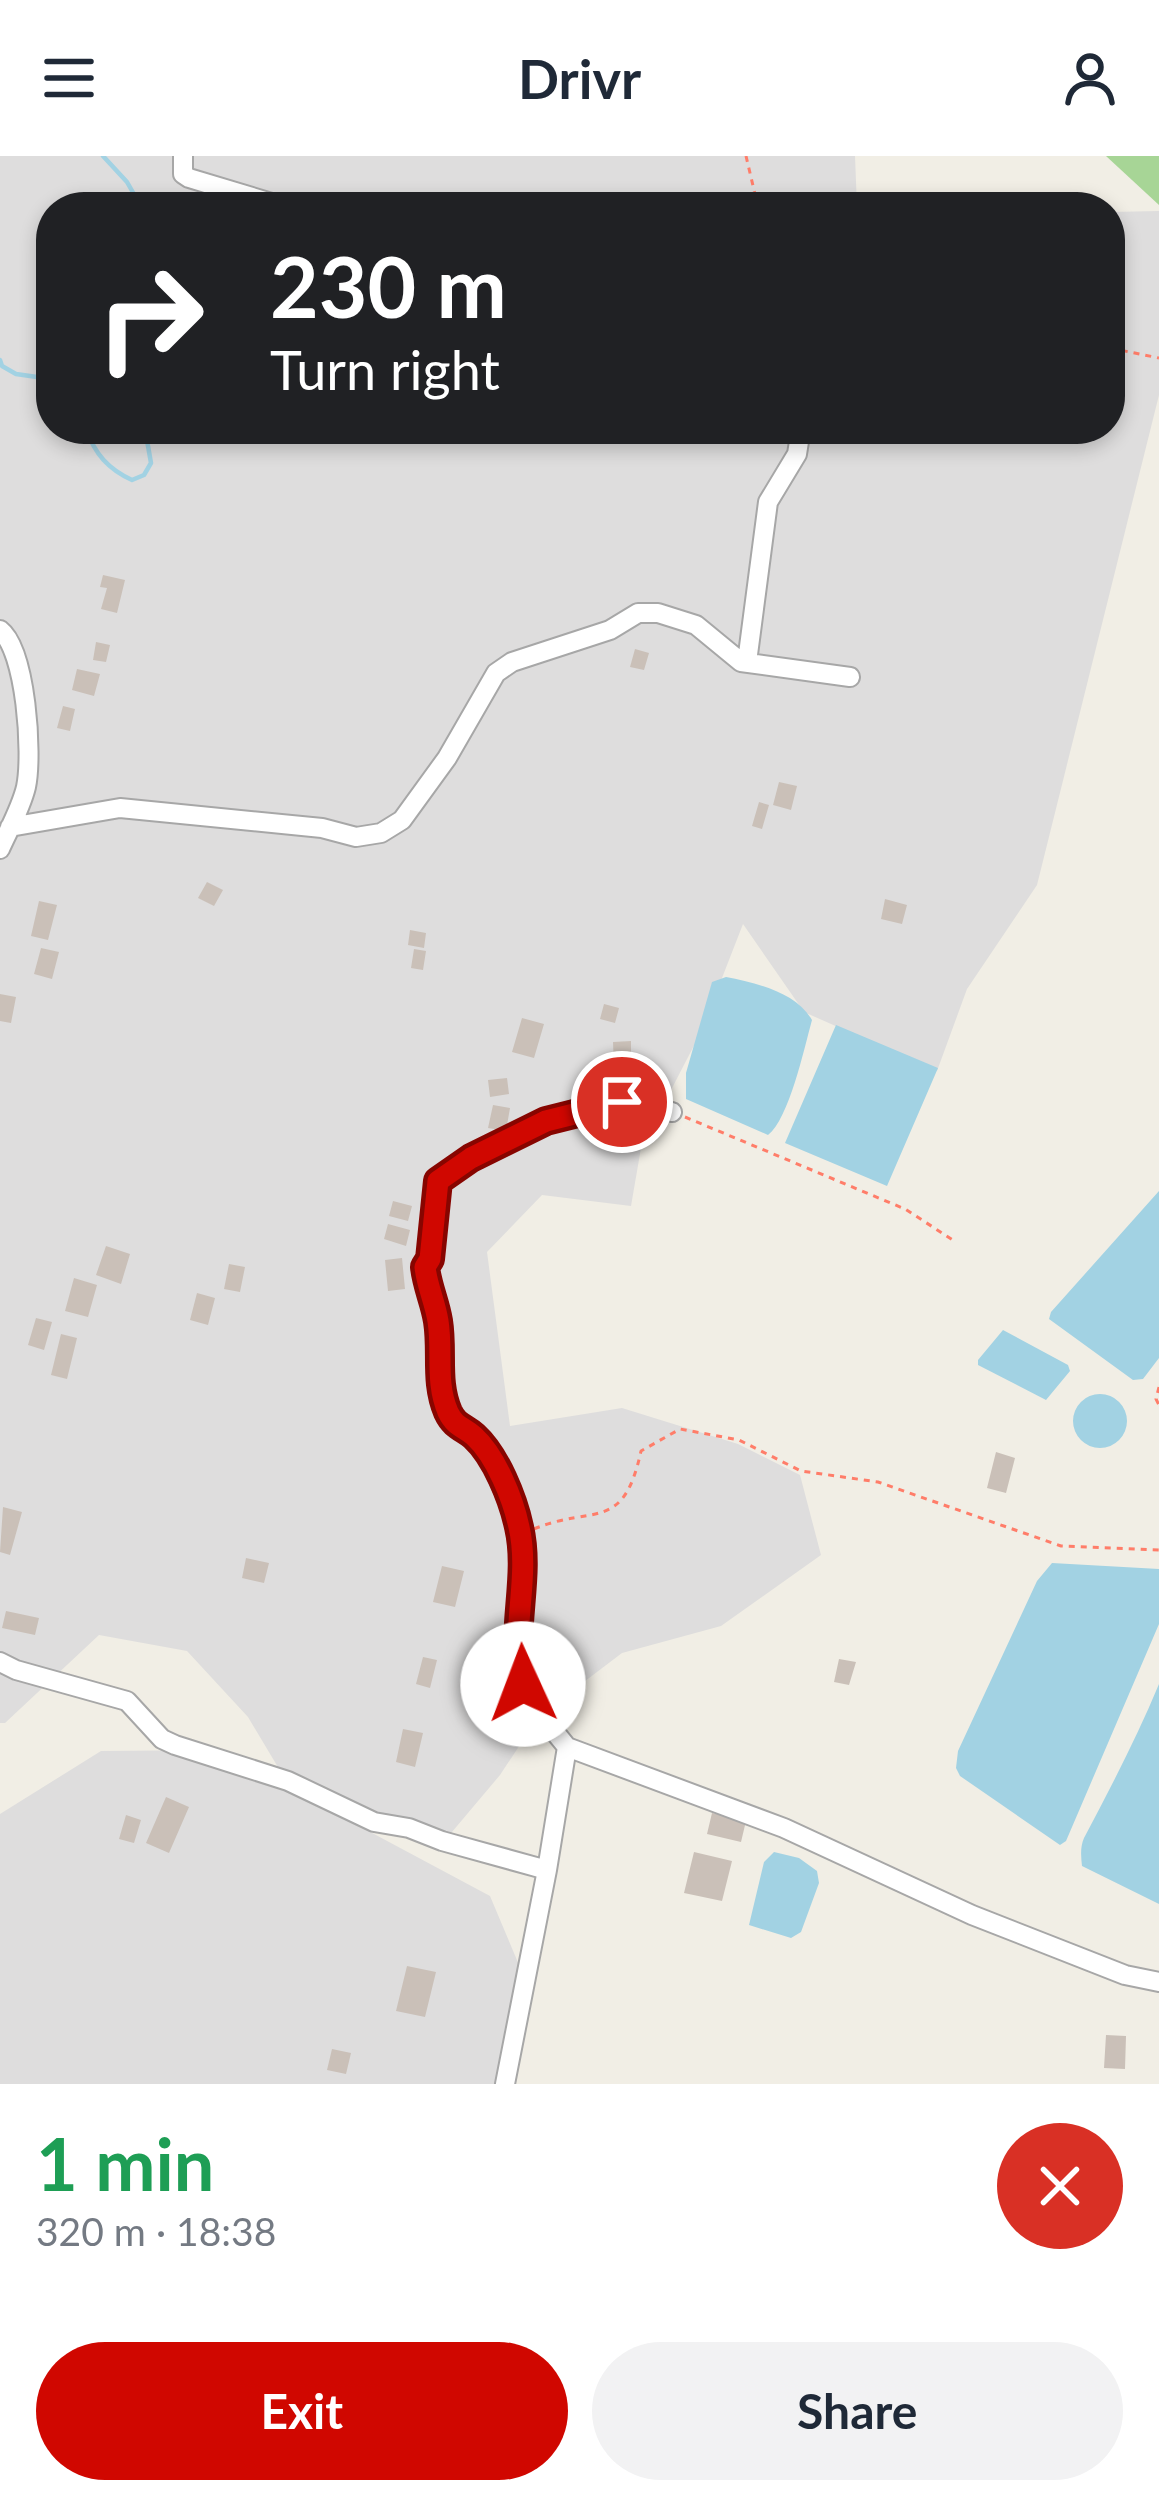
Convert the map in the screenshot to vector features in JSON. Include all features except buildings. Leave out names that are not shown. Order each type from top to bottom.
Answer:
[{"type":"street","points":[[183,156],[183,174],[235,192]]},
{"type":"street","points":[[747,662],[768,502],[798,444]]},
{"type":"street","points":[[10,827],[120,808],[322,828],[356,837],[381,833],[402,820],[447,758],[496,673],[512,662],[610,630],[638,613],[658,613],[696,625],[741,662],[850,677]]},
{"type":"street","points":[[0,630],[9,637],[19,666],[29,766],[26,790],[0,849]]},
{"type":"street","points":[[672,1112],[622,1102],[585,1109],[546,1121],[471,1158],[438,1181],[430,1259],[425,1267],[438,1324],[440,1390],[449,1416],[486,1451],[511,1500],[521,1534],[524,1590],[518,1663],[532,1702],[566,1747],[784,1828],[972,1915],[1125,1975],[1159,1982]]},
{"type":"street","points":[[0,1662],[128,1701],[162,1739],[289,1780],[374,1822],[547,1870]]},
{"type":"street","points":[[505,2084],[566,1747]]},
{"type":"path","points":[[746,156],[754,192]]},
{"type":"path","points":[[1125,351],[1159,358]]},
{"type":"path","points":[[672,1112],[905,1209],[956,1242]]},
{"type":"path","points":[[1159,1387],[1159,1405]]},
{"type":"path","points":[[521,1534],[546,1524],[603,1514],[634,1486],[641,1451],[680,1429],[739,1440],[801,1472],[878,1482],[1060,1546],[1159,1550]]},
{"type":"shaded area","points":[[0,156],[855,156],[856,192],[36,192],[36,444],[1125,444],[1125,212],[1159,211],[1159,395],[1037,885],[967,989],[937,1071],[804,1012],[743,924],[701,1032],[641,1148],[631,1206],[542,1195],[487,1252],[510,1426],[622,1408],[738,1444],[800,1475],[821,1555],[721,1626],[622,1653],[539,1716],[500,1775],[441,1845],[288,1784],[248,1717],[187,1651],[99,1635],[0,1723]]},
{"type":"shaded area","points":[[217,1750],[490,1896],[532,1996],[515,2084],[0,2084],[0,1814],[101,1751]]},
{"type":"green space","points":[[1106,156],[1159,156],[1159,205]]},
{"type":"water","points":[[726,977],[786,996],[812,1020],[789,1099],[768,1135],[686,1099],[686,1073],[712,982]]},
{"type":"water","points":[[836,1025],[938,1068],[887,1186],[785,1143]]},
{"type":"water","points":[[1159,1191],[1159,1358],[1143,1379],[1133,1380],[1049,1319]]},
{"type":"water","points":[[1003,1330],[1068,1365],[1070,1371],[1046,1400],[978,1365]]},
{"type":"water","points":[[1100,1394],[1119,1402],[1127,1421],[1119,1440],[1100,1448],[1081,1440],[1073,1421],[1081,1402]]},
{"type":"water","points":[[1052,1563],[1159,1569],[1159,1624],[1066,1841],[1060,1845],[960,1776],[956,1768],[958,1751],[1037,1581]]},
{"type":"water","points":[[1159,1684],[1159,1904],[1082,1866],[1081,1852]]},
{"type":"water","points":[[774,1852],[799,1858],[817,1871],[819,1883],[801,1932],[791,1938],[749,1925],[764,1862]]},
{"type":"waterway","points":[[103,156],[133,192]]},
{"type":"waterway","points":[[0,360],[16,374],[36,377]]},
{"type":"waterway","points":[[93,444],[103,460],[132,480],[144,475],[151,463],[148,444]]},
{"type":"route","points":[[523,1684],[518,1663],[524,1555],[518,1522],[486,1451],[473,1435],[458,1428],[440,1390],[438,1324],[425,1267],[430,1259],[438,1181],[471,1158],[546,1121],[622,1102]]}]
